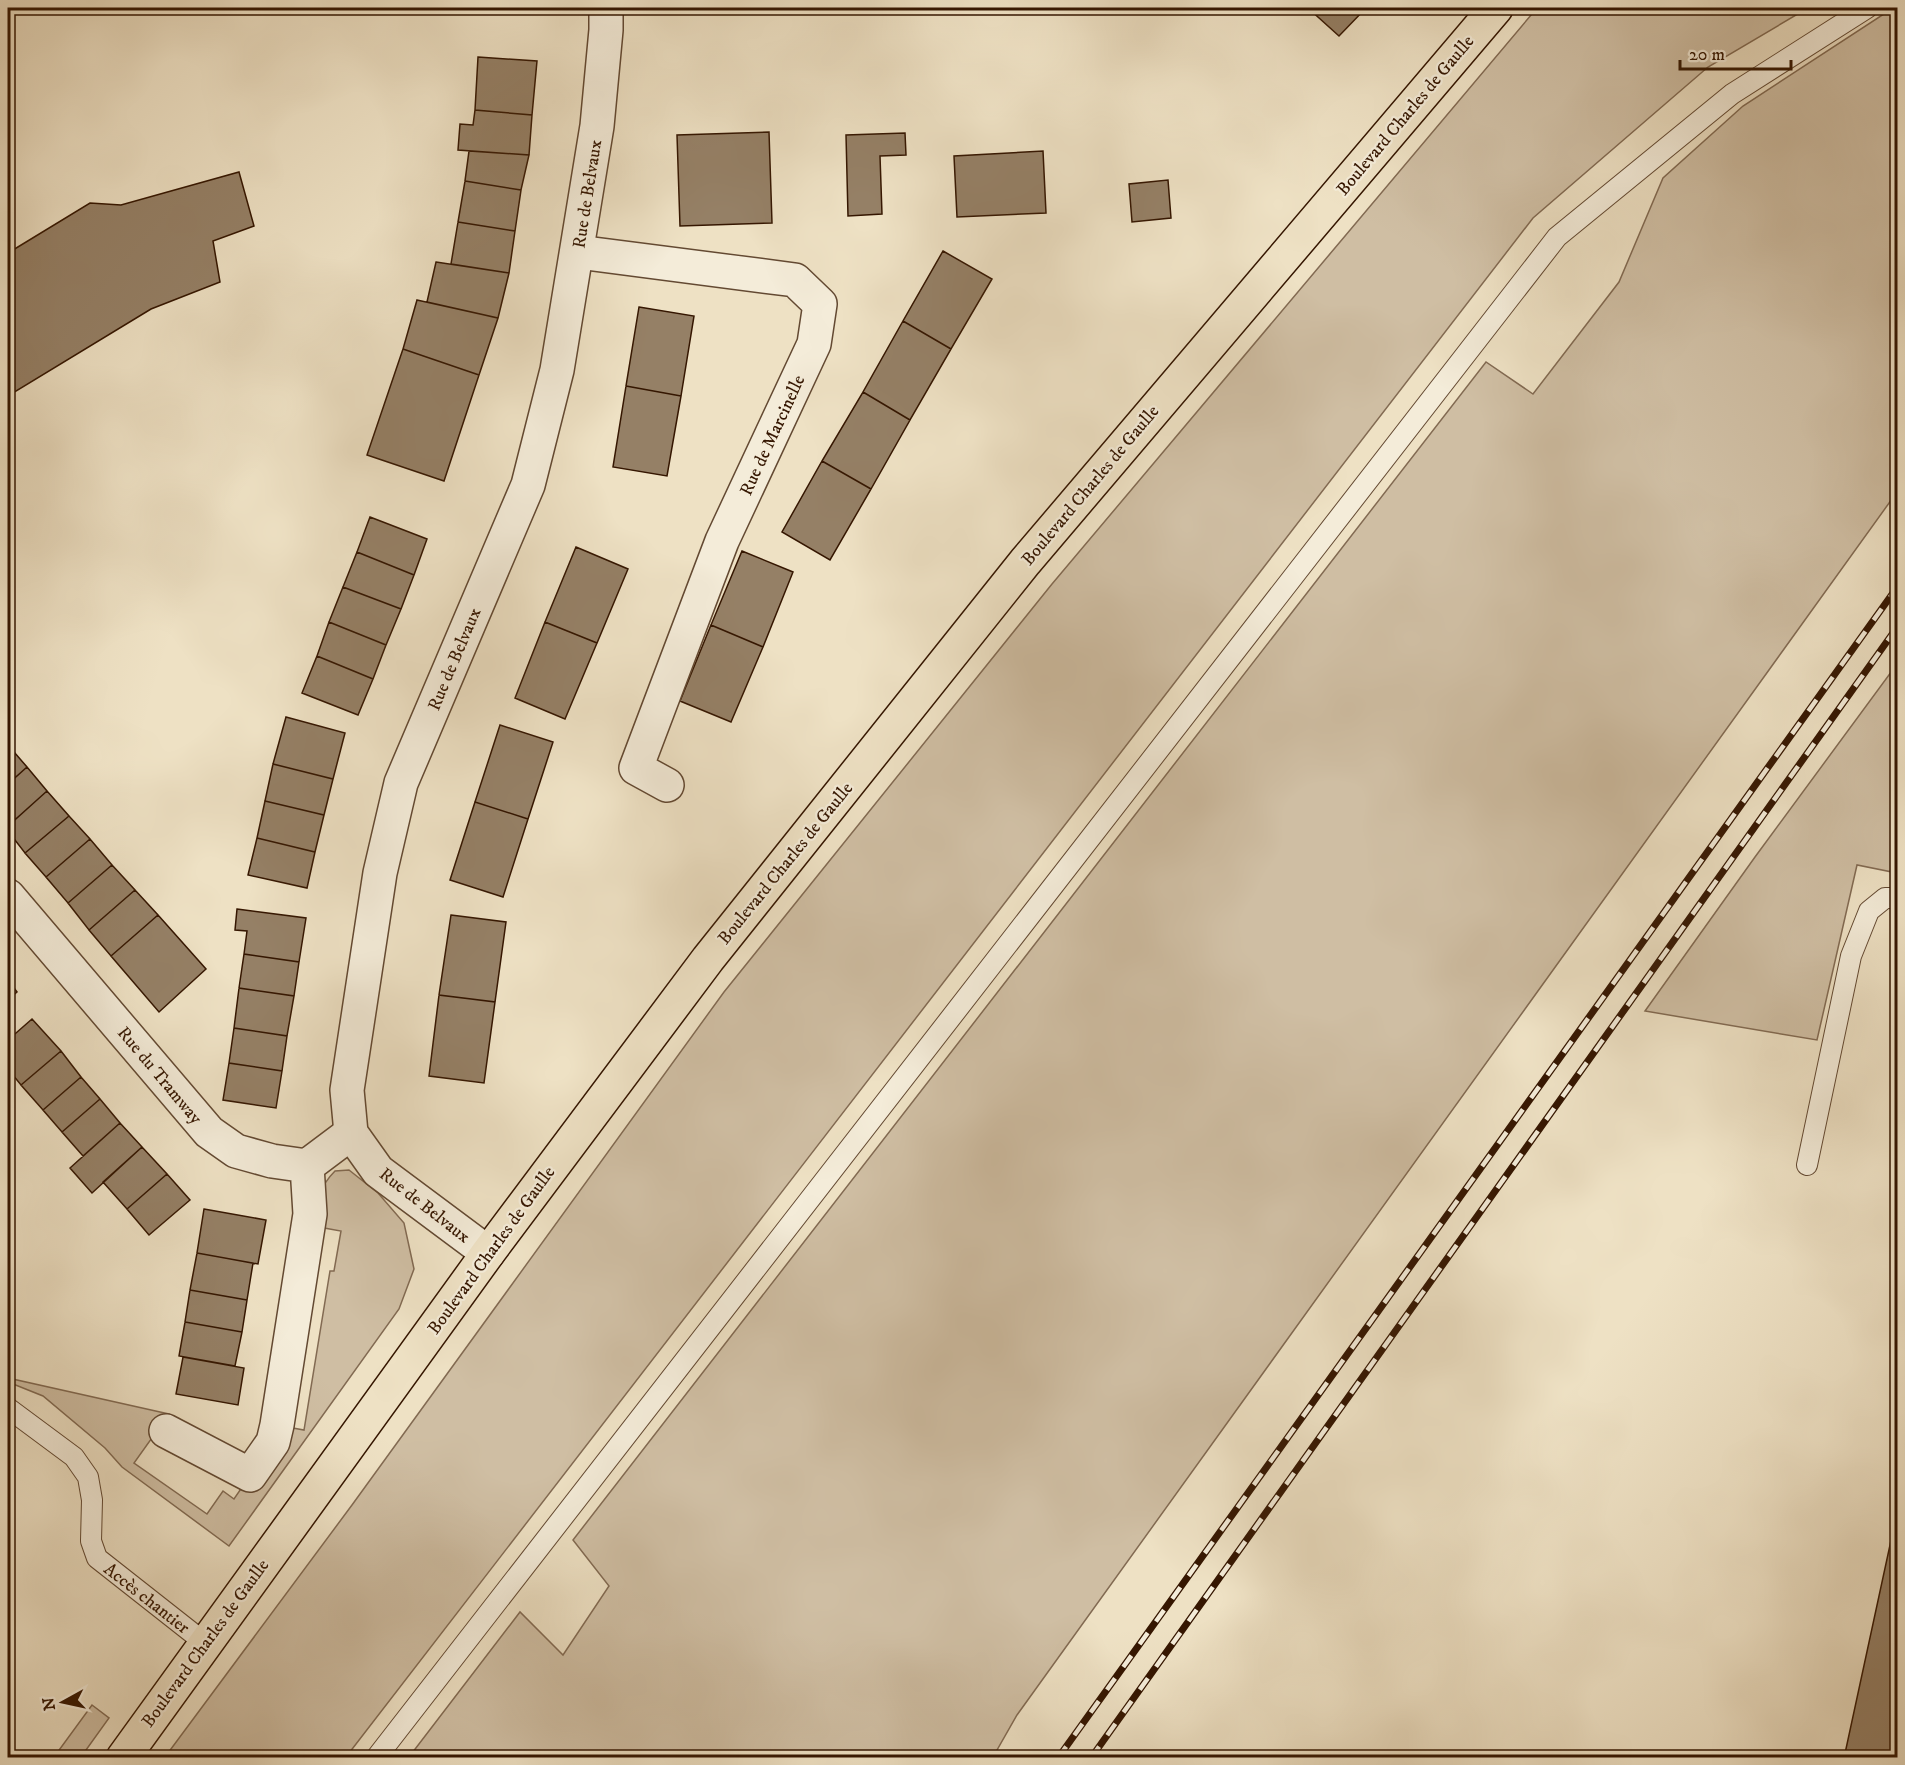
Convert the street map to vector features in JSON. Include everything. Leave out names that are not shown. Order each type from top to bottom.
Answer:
[{"type":"main road","name":"Boulevard Charles de Gaulle","points":[[123,1758],[488,1253],[708,959],[1024,562],[1496,8]]},
{"type":"street","name":"Rue de Belvaux","points":[[488,1253],[378,1171],[351,1133],[347,1090],[380,873],[401,783],[528,485],[557,370],[597,126],[606,8]]},
{"type":"street","name":"Rue de Marcinelle","points":[[578,252],[795,280],[820,304],[814,345],[722,542],[636,768],[667,785]]},
{"type":"street","name":"Rue du Tramway","points":[[8,896],[209,1132],[236,1151],[272,1161],[307,1166]]},
{"type":"street","points":[[166,1431],[250,1475],[273,1442],[310,1214],[307,1166],[351,1133]]},
{"type":"lane","points":[[376,1758],[1557,237],[1732,94],[1867,8]]},
{"type":"lane","points":[[1807,1165],[1851,956],[1869,911],[1885,898],[1898,898]]},
{"type":"lane","name":"Accès chantier","points":[[8,1408],[75,1457],[88,1477],[92,1500],[91,1541],[97,1558],[205,1643]]},
{"type":"shaded area","points":[[1537,8],[1808,8],[1708,67],[1533,218],[346,1757],[165,1757],[352,1505],[724,992],[1052,584]]},
{"type":"shaded area","points":[[1893,8],[1898,8],[1897,492],[1017,1715],[993,1757],[409,1757],[520,1612],[563,1655],[609,1586],[573,1540],[1486,362],[1533,394],[1619,282],[1663,178],[1743,106]]},
{"type":"shaded area","points":[[1897,664],[1897,873],[1857,865],[1817,1040],[1645,1011],[1755,857]]},
{"type":"shaded area","points":[[349,1170],[378,1193],[404,1223],[414,1269],[399,1309],[229,1546],[122,1467],[105,1448],[43,1396],[8,1382],[8,1378],[169,1414],[134,1463],[207,1514],[223,1491],[234,1499],[273,1442],[277,1425],[304,1430],[330,1271],[334,1271],[341,1231],[319,1227],[320,1197],[324,1184],[335,1171]]},
{"type":"shaded area","points":[[92,1705],[109,1718],[81,1757],[54,1757]]},
{"type":"building","points":[[1308,8],[1366,8],[1339,36]]},
{"type":"building","points":[[478,57],[537,61],[532,115],[475,110]]},
{"type":"building","points":[[475,110],[532,115],[529,155],[458,150],[460,124],[473,125]]},
{"type":"building","points":[[769,132],[772,223],[680,226],[677,135]]},
{"type":"building","points":[[905,133],[906,155],[880,156],[882,214],[848,216],[846,135]]},
{"type":"building","points":[[469,151],[529,155],[521,190],[465,181]]},
{"type":"building","points":[[1043,151],[1046,213],[957,217],[954,156]]},
{"type":"building","points":[[239,172],[254,226],[213,241],[220,282],[151,309],[8,396],[8,253],[90,203],[121,205]]},
{"type":"building","points":[[1168,180],[1171,218],[1132,222],[1129,184]]},
{"type":"building","points":[[465,181],[521,190],[515,231],[458,222]]},
{"type":"building","points":[[458,222],[515,231],[509,273],[451,264]]},
{"type":"building","points":[[943,251],[992,279],[951,349],[903,321]]},
{"type":"building","points":[[436,262],[509,273],[498,318],[427,302]]},
{"type":"building","points":[[417,300],[498,318],[479,375],[403,349]]},
{"type":"building","points":[[639,307],[694,316],[681,396],[626,386]]},
{"type":"building","points":[[903,321],[951,349],[910,420],[863,392]]},
{"type":"building","points":[[403,349],[479,375],[444,481],[367,455]]},
{"type":"building","points":[[626,386],[681,396],[667,476],[613,467]]},
{"type":"building","points":[[863,392],[910,420],[871,489],[822,461]]},
{"type":"building","points":[[822,461],[871,489],[830,560],[782,532]]},
{"type":"building","points":[[370,517],[427,539],[414,575],[357,552]]},
{"type":"building","points":[[576,547],[628,569],[597,643],[545,622]]},
{"type":"building","points":[[742,551],[793,572],[763,647],[711,625]]},
{"type":"building","points":[[357,552],[414,575],[401,609],[343,587]]},
{"type":"building","points":[[343,587],[401,609],[386,645],[329,622]]},
{"type":"building","points":[[329,622],[386,645],[373,679],[317,656]]},
{"type":"building","points":[[545,622],[597,643],[565,719],[515,698]]},
{"type":"building","points":[[711,625],[763,647],[731,722],[680,701]]},
{"type":"building","points":[[317,656],[373,679],[358,715],[302,693]]},
{"type":"building","points":[[286,717],[345,733],[333,779],[273,764]]},
{"type":"building","points":[[500,725],[553,742],[528,819],[475,802]]},
{"type":"building","points":[[8,745],[27,767],[8,784]]},
{"type":"building","points":[[273,764],[333,779],[324,815],[265,801]]},
{"type":"building","points":[[27,767],[47,791],[8,826],[8,784]]},
{"type":"building","points":[[47,791],[69,816],[25,853],[8,831],[8,826]]},
{"type":"building","points":[[265,801],[324,815],[315,852],[257,838]]},
{"type":"building","points":[[475,802],[528,819],[503,897],[450,880]]},
{"type":"building","points":[[69,816],[90,839],[46,877],[25,853]]},
{"type":"building","points":[[257,838],[315,852],[307,888],[248,875]]},
{"type":"building","points":[[90,839],[112,865],[68,903],[46,877]]},
{"type":"building","points":[[112,865],[135,890],[89,930],[68,903]]},
{"type":"building","points":[[135,890],[158,915],[111,956],[89,930]]},
{"type":"building","points":[[237,909],[306,918],[299,962],[244,954],[247,931],[235,930]]},
{"type":"building","points":[[158,915],[206,969],[159,1012],[111,956]]},
{"type":"building","points":[[451,915],[506,922],[495,1002],[439,995]]},
{"type":"building","points":[[244,954],[299,962],[294,996],[239,988]]},
{"type":"building","points":[[8,980],[17,992],[8,1000]]},
{"type":"building","points":[[239,988],[294,996],[287,1036],[234,1028]]},
{"type":"building","points":[[439,995],[495,1002],[484,1083],[429,1076]]},
{"type":"building","points":[[32,1019],[61,1051],[21,1085],[8,1069],[8,1040]]},
{"type":"building","points":[[234,1028],[287,1036],[282,1071],[229,1063]]},
{"type":"building","points":[[61,1051],[81,1077],[43,1110],[21,1085]]},
{"type":"building","points":[[229,1063],[282,1071],[276,1108],[223,1100]]},
{"type":"building","points":[[81,1077],[100,1099],[62,1132],[43,1110]]},
{"type":"building","points":[[100,1099],[120,1123],[83,1156],[62,1132]]},
{"type":"building","points":[[120,1123],[142,1147],[92,1193],[70,1168]]},
{"type":"building","points":[[142,1147],[167,1174],[127,1209],[103,1182]]},
{"type":"building","points":[[167,1174],[190,1200],[149,1235],[127,1209]]},
{"type":"building","points":[[204,1209],[266,1220],[258,1264],[197,1253]]},
{"type":"building","points":[[197,1253],[253,1263],[247,1300],[190,1290]]},
{"type":"building","points":[[190,1290],[247,1300],[242,1332],[185,1322]]},
{"type":"building","points":[[185,1322],[242,1332],[235,1366],[179,1356]]},
{"type":"building","points":[[183,1357],[244,1368],[238,1405],[176,1394]]},
{"type":"building","points":[[1898,1508],[1898,1758],[1844,1758]]},
{"type":"railway","points":[[1058,1758],[1898,586]]},
{"type":"railway","points":[[1091,1758],[1898,626]]}]
